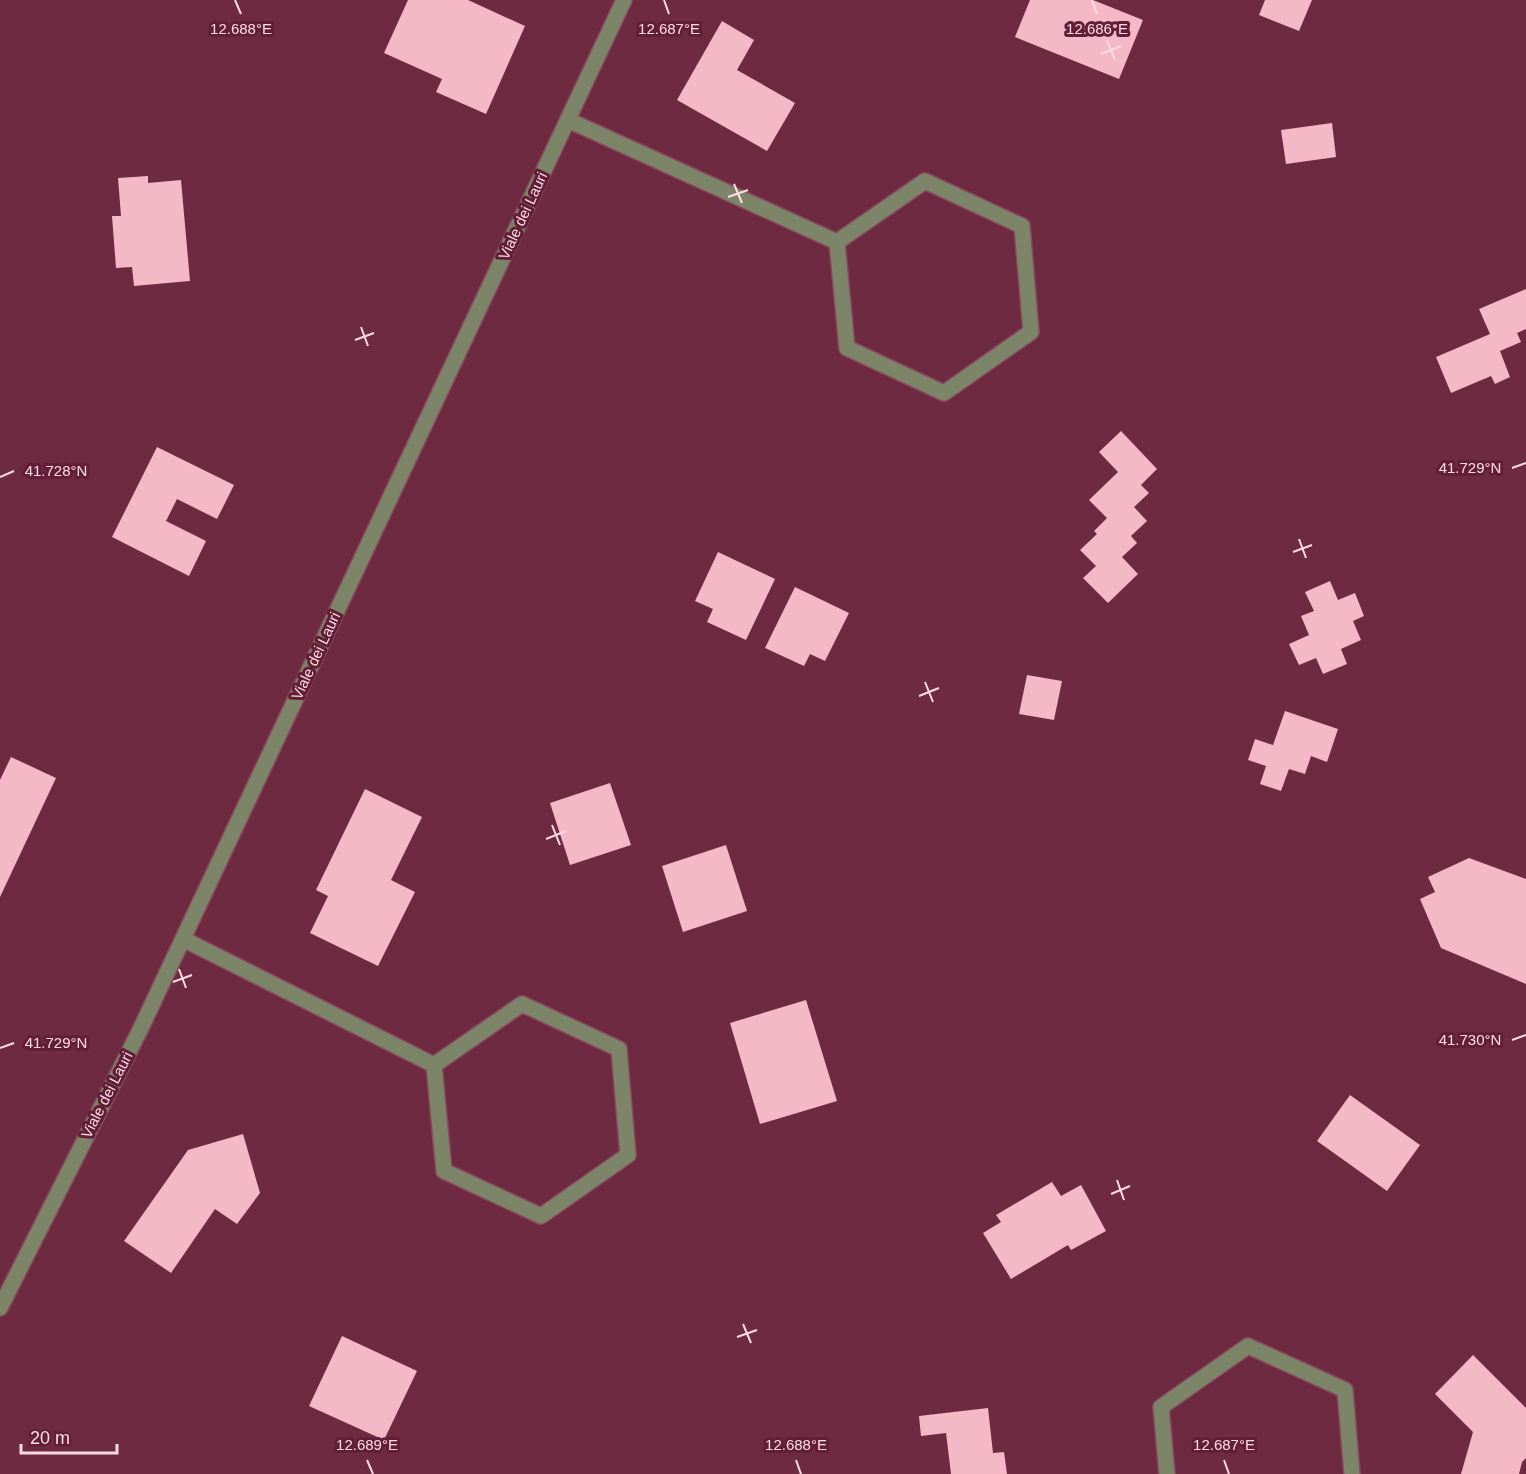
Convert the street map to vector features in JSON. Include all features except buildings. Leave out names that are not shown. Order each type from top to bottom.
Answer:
[{"type":"street","name":"Viale dei Lauri","points":[[0,1308],[136,1038],[624,0]]},
{"type":"street","points":[[568,120],[837,242]]},
{"type":"street","points":[[925,181],[1022,226],[1031,332],[944,393],[890,368],[847,348],[837,242],[925,181]]},
{"type":"street","points":[[183,939],[434,1065]]},
{"type":"street","points":[[522,1004],[619,1049],[628,1155],[541,1216],[444,1172],[434,1065],[522,1004]]},
{"type":"street","points":[[1167,1474],[1161,1407],[1248,1346],[1345,1390],[1353,1474]]}]
